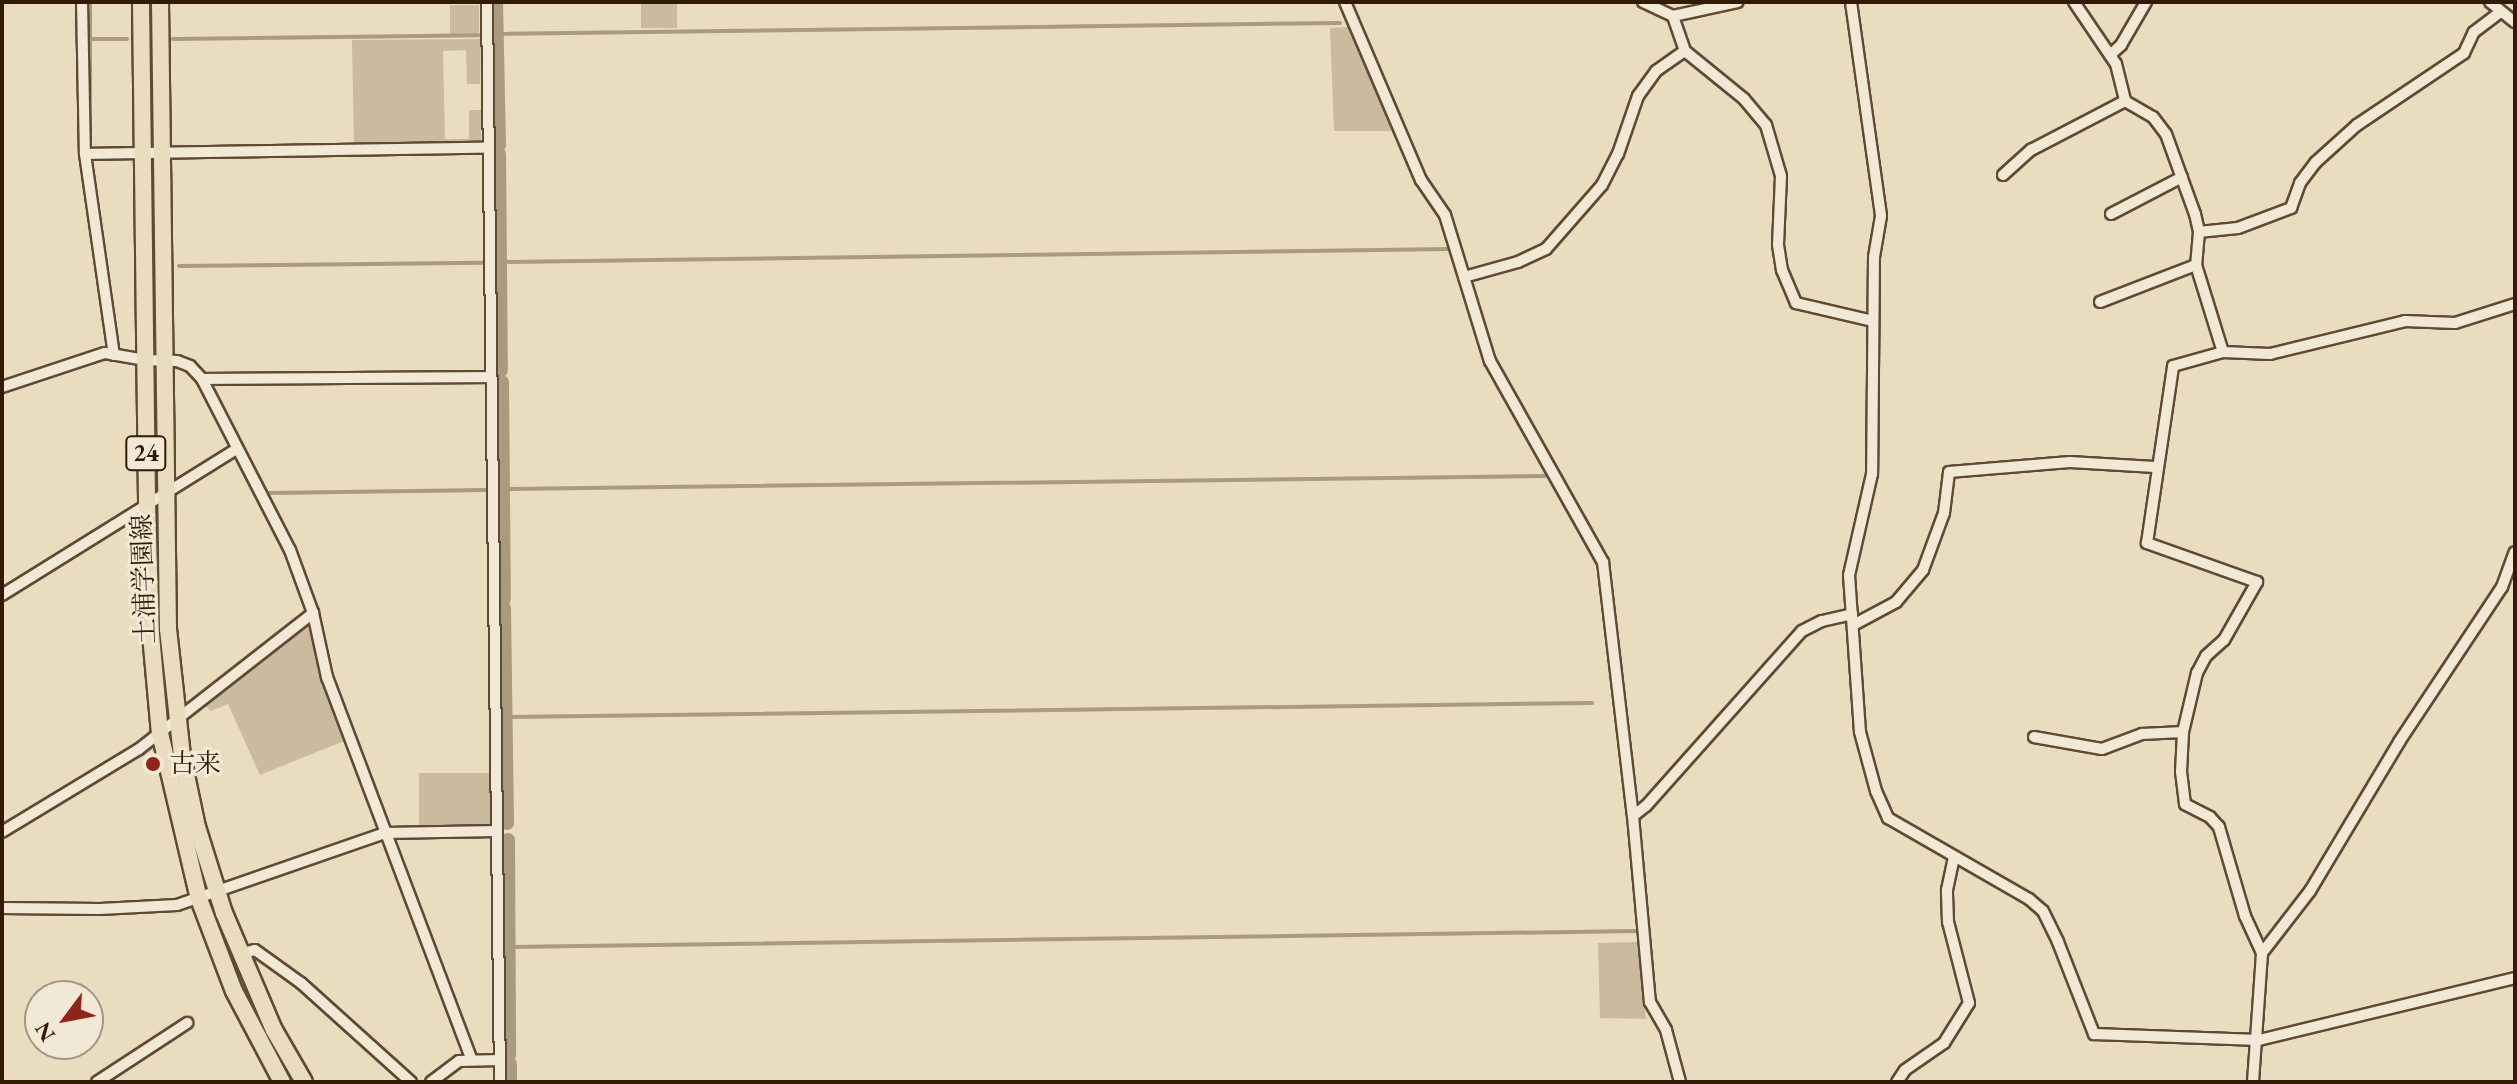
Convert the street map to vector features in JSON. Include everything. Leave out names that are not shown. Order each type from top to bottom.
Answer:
[{"type":"main road","name":"土浦学園線","points":[[141,2],[147,503],[151,635],[160,733],[199,899],[234,991],[282,1082]]},
{"type":"main road","name":"土浦学園線","points":[[160,2],[168,629],[177,720],[189,792],[217,892],[239,954],[274,1030],[304,1082]]},
{"type":"street","points":[[82,2],[85,154],[114,355]]},
{"type":"street","points":[[487,2],[500,1082]]},
{"type":"street","points":[[1345,2],[1421,180],[1445,215],[1490,361],[1603,562],[1633,816],[1650,1002],[1666,1030],[1680,1082]]},
{"type":"street","points":[[1643,2],[1673,16],[1738,2]]},
{"type":"street","points":[[1851,2],[1881,216],[1874,257],[1872,474],[1849,575],[1860,732],[1876,791],[1888,818],[2029,899],[2043,911],[2094,1034],[2259,1040],[2515,978]]},
{"type":"street","points":[[2074,2],[2116,64],[2125,101],[2153,117],[2166,134],[2199,232],[2196,265],[2223,352]]},
{"type":"street","points":[[2110,55],[2121,45],[2146,2]]},
{"type":"street","points":[[2490,2],[2499,13],[2515,22]]},
{"type":"street","points":[[2199,232],[2238,228],[2291,208],[2300,183],[2316,162],[2357,125],[2464,53],[2474,32],[2499,13]]},
{"type":"street","points":[[1673,16],[1685,51],[1744,99],[1766,125],[1781,176],[1778,245],[1782,270],[1796,303],[1873,321]]},
{"type":"street","points":[[1464,277],[1518,262],[1546,249],[1563,232],[1602,185],[1618,154],[1638,96],[1656,71],[1685,51]]},
{"type":"street","points":[[2003,175],[2031,150],[2125,101]]},
{"type":"street","points":[[85,154],[489,148]]},
{"type":"street","points":[[2111,214],[2182,177]]},
{"type":"street","points":[[2100,302],[2196,265]]},
{"type":"street","points":[[2253,1082],[2259,1040],[2262,953],[2245,916],[2219,827],[2210,817],[2185,804],[2181,772],[2183,732],[2197,673],[2206,656],[2224,640],[2257,582],[2147,543],[2155,467],[2173,366],[2223,352],[2270,354],[2405,321],[2455,323],[2515,304]]},
{"type":"street","points":[[2,387],[54,367],[105,353],[190,366],[202,379],[290,550],[313,613],[327,677],[471,1059]]},
{"type":"street","points":[[202,379],[491,377]]},
{"type":"street","points":[[2,595],[237,449]]},
{"type":"street","points":[[1633,816],[1646,806],[1802,631],[1822,621],[1854,619],[1896,602],[1923,570],[1944,513],[1949,472],[2070,462],[2155,467]]},
{"type":"street","points":[[2262,953],[2310,891],[2399,742],[2502,587],[2515,552]]},
{"type":"street","points":[[2,832],[160,733],[313,613]]},
{"type":"street","points":[[2034,737],[2102,749],[2142,734],[2183,732]]},
{"type":"street","points":[[2,908],[152,908],[199,899],[385,833],[497,831]]},
{"type":"street","points":[[1897,1082],[1905,1070],[1944,1043],[1969,1003],[1948,922],[1947,890],[1954,858]]},
{"type":"street","points":[[239,954],[255,950],[301,983],[411,1082]]},
{"type":"street","points":[[97,1082],[187,1023]]},
{"type":"street","points":[[431,1082],[459,1061],[500,1060]]},
{"type":"shaded area","points":[[641,2],[677,2],[677,28],[641,28]]},
{"type":"shaded area","points":[[450,5],[479,5],[479,34],[450,34]]},
{"type":"shaded area","points":[[1348,27],[1392,131],[1334,131],[1330,28]]},
{"type":"shaded area","points":[[481,39],[480,84],[467,84],[466,50],[443,51],[445,139],[469,139],[469,110],[481,110],[481,145],[354,146],[352,40]]},
{"type":"shaded area","points":[[308,627],[344,741],[260,775],[228,704],[211,711],[206,706]]},
{"type":"shaded area","points":[[419,773],[491,773],[491,825],[419,825]]},
{"type":"shaded area","points":[[1638,942],[1646,1019],[1600,1018],[1598,943]]},
{"type":"waterway","points":[[90,2],[90,137]]},
{"type":"waterway","points":[[496,2],[499,145]]},
{"type":"waterway","points":[[496,34],[1340,23]]},
{"type":"waterway","points":[[173,39],[481,35]]},
{"type":"waterway","points":[[90,39],[127,39]]},
{"type":"waterway","points":[[499,154],[501,370]]},
{"type":"waterway","points":[[500,262],[1449,249]]},
{"type":"waterway","points":[[179,266],[483,263]]},
{"type":"waterway","points":[[502,382],[504,599]]},
{"type":"waterway","points":[[502,489],[1545,476]]},
{"type":"waterway","points":[[268,493],[486,490]]},
{"type":"waterway","points":[[504,608],[507,823]]},
{"type":"waterway","points":[[506,717],[1592,703]]},
{"type":"waterway","points":[[508,840],[509,1055]]},
{"type":"waterway","points":[[508,947],[1635,931]]},
{"type":"waterway","points":[[510,1064],[510,1082]]},
{"type":"place","name":"古来","points":[[153,764]]}]
